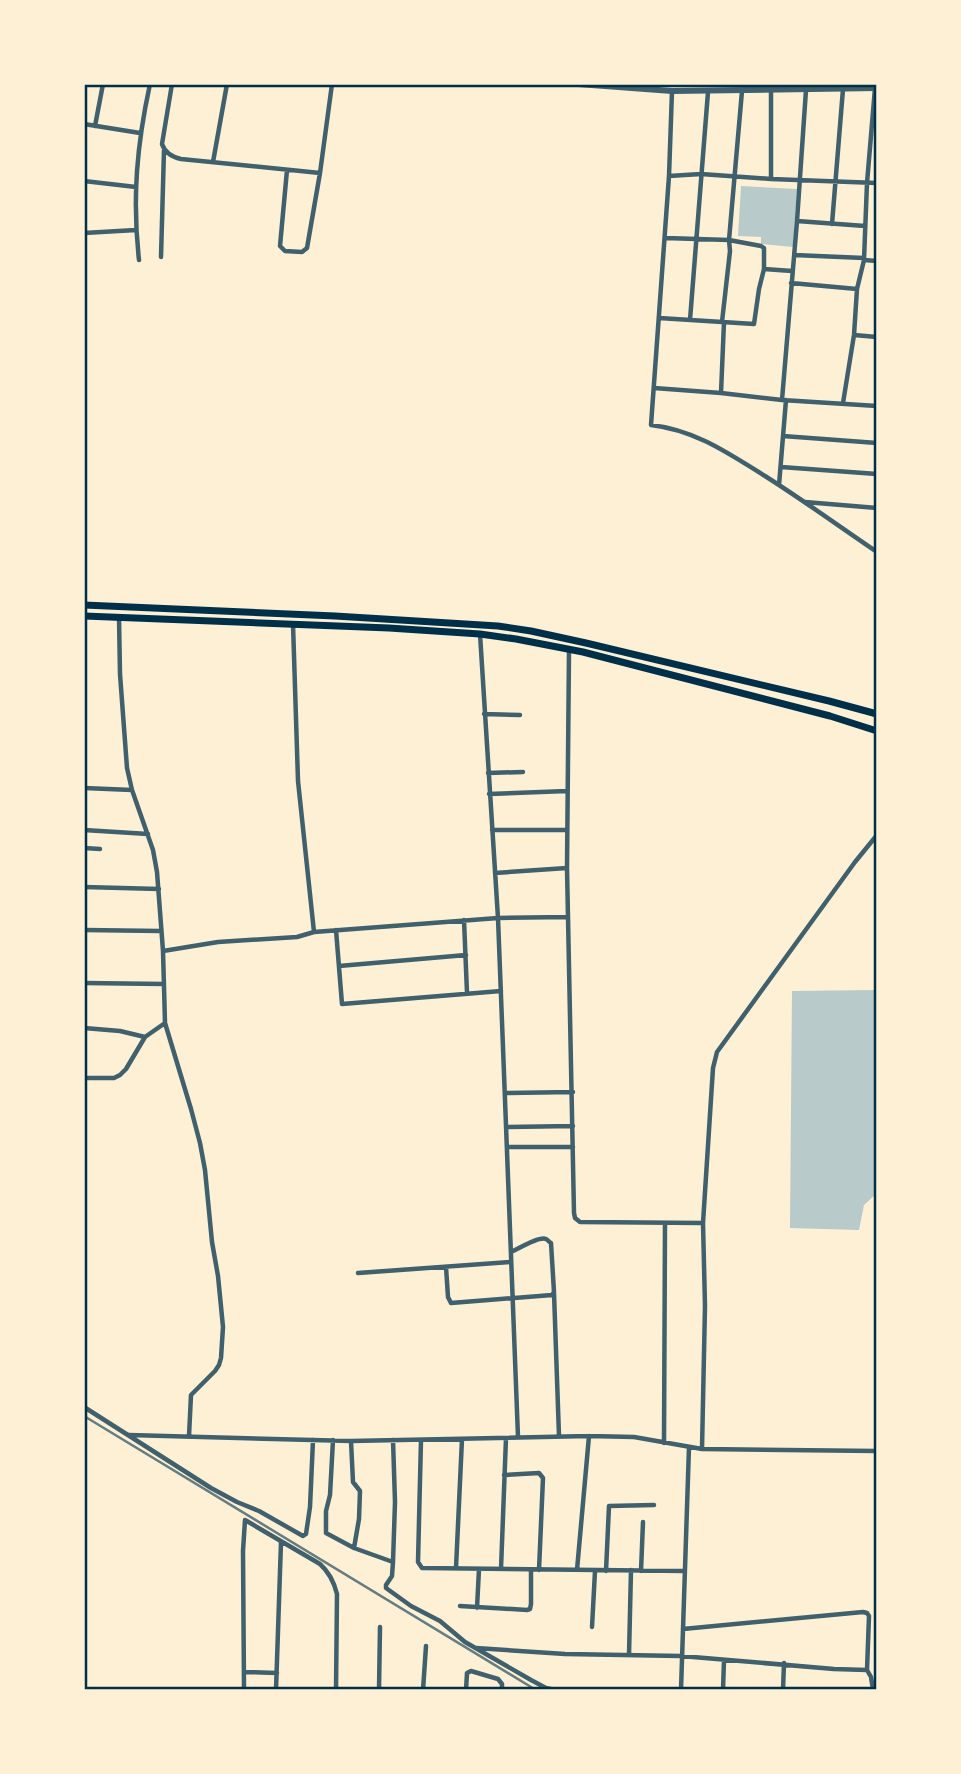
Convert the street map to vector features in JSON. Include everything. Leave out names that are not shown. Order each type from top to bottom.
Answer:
[{"type":"main road","points":[[84,605],[348,616],[498,626],[575,640],[877,714]]},
{"type":"main road","points":[[84,616],[480,634],[569,649],[830,716],[877,731]]},
{"type":"street","points":[[95,126],[103,84]]},
{"type":"street","points":[[139,260],[136,187],[140,134],[150,84]]},
{"type":"street","points":[[161,257],[162,144],[172,84]]},
{"type":"street","points":[[213,162],[227,84]]},
{"type":"street","points":[[286,170],[280,246],[285,251],[302,252],[307,248],[332,84]]},
{"type":"street","points":[[578,84],[708,92],[876,88],[867,183],[864,259],[857,289],[854,335],[843,404]]},
{"type":"street","points":[[673,88],[651,425],[685,433],[716,445],[877,552]]},
{"type":"street","points":[[721,393],[729,240],[747,89]]},
{"type":"street","points":[[832,224],[843,89]]},
{"type":"street","points":[[771,90],[771,179]]},
{"type":"street","points":[[779,485],[806,90]]},
{"type":"street","points":[[690,320],[708,92]]},
{"type":"street","points":[[84,124],[140,134]]},
{"type":"street","points":[[164,150],[174,158],[320,173]]},
{"type":"street","points":[[669,176],[701,174],[877,183]]},
{"type":"street","points":[[84,181],[136,187]]},
{"type":"street","points":[[797,221],[865,226]]},
{"type":"street","points":[[84,233],[136,230]]},
{"type":"street","points":[[659,318],[754,324],[764,269],[764,248],[761,246],[729,240],[665,239]]},
{"type":"street","points":[[794,255],[877,261]]},
{"type":"street","points":[[764,269],[792,271]]},
{"type":"street","points":[[791,284],[857,289]]},
{"type":"street","points":[[854,335],[877,337]]},
{"type":"street","points":[[654,388],[877,406]]},
{"type":"street","points":[[783,436],[877,443]]},
{"type":"street","points":[[781,467],[877,474]]},
{"type":"street","points":[[804,502],[877,508]]},
{"type":"street","points":[[119,617],[127,768],[153,850],[159,889],[165,1023],[200,1143],[223,1327],[219,1365],[190,1397],[189,1436]]},
{"type":"street","points":[[293,624],[298,780],[314,932]]},
{"type":"street","points":[[480,634],[498,918],[518,1437]]},
{"type":"street","points":[[569,649],[567,868],[575,1218],[580,1222],[703,1223]]},
{"type":"street","points":[[484,714],[520,715]]},
{"type":"street","points":[[488,773],[523,772]]},
{"type":"street","points":[[84,788],[132,790]]},
{"type":"street","points":[[489,794],[567,790]]},
{"type":"street","points":[[84,830],[148,834]]},
{"type":"street","points":[[492,830],[568,830]]},
{"type":"street","points":[[702,1449],[705,1306],[703,1223],[713,1069],[717,1052],[877,835]]},
{"type":"street","points":[[84,848],[100,849]]},
{"type":"street","points":[[495,873],[567,868]]},
{"type":"street","points":[[84,887],[159,889]]},
{"type":"street","points":[[163,951],[218,942],[297,937],[336,930],[498,918],[568,917]]},
{"type":"street","points":[[464,920],[467,993]]},
{"type":"street","points":[[84,930],[161,932]]},
{"type":"street","points":[[336,930],[342,1004],[501,991]]},
{"type":"street","points":[[339,966],[466,956]]},
{"type":"street","points":[[84,984],[164,984]]},
{"type":"street","points":[[84,1078],[114,1078],[120,1075],[145,1037],[165,1023]]},
{"type":"street","points":[[84,1028],[120,1031],[145,1037]]},
{"type":"street","points":[[505,1093],[573,1092]]},
{"type":"street","points":[[507,1128],[573,1126]]},
{"type":"street","points":[[508,1147],[573,1147]]},
{"type":"street","points":[[664,1443],[665,1223]]},
{"type":"street","points":[[511,1252],[543,1238],[551,1243],[559,1436]]},
{"type":"street","points":[[358,1273],[511,1262]]},
{"type":"street","points":[[446,1267],[448,1297],[451,1303],[554,1292]]},
{"type":"street","points":[[84,1407],[211,1488],[303,1536],[306,1534],[310,1507],[313,1440]]},
{"type":"street","points":[[129,1435],[351,1441],[589,1436],[634,1437],[702,1449],[877,1451]]},
{"type":"street","points":[[577,1570],[589,1436]]},
{"type":"street","points":[[500,1569],[506,1437]]},
{"type":"street","points":[[456,1568],[462,1438]]},
{"type":"street","points":[[333,1440],[330,1495],[324,1529],[329,1536],[354,1548],[393,1562]]},
{"type":"street","points":[[393,1440],[393,1562],[392,1576],[386,1588],[411,1606],[440,1621],[461,1639],[545,1688],[555,1690]]},
{"type":"street","points":[[421,1440],[418,1564],[422,1568],[685,1571]]},
{"type":"street","points":[[351,1441],[353,1482],[360,1491],[354,1548]]},
{"type":"street","points":[[681,1690],[689,1447]]},
{"type":"street","points":[[504,1475],[539,1473],[543,1478],[539,1570]]},
{"type":"street","points":[[606,1571],[609,1506],[654,1505]]},
{"type":"street","points":[[244,1690],[244,1522],[247,1520],[320,1564],[335,1585],[336,1690]]},
{"type":"street","points":[[641,1571],[643,1522]]},
{"type":"street","points":[[276,1690],[281,1542]]},
{"type":"street","points":[[477,1608],[479,1569]]},
{"type":"street","points":[[460,1606],[525,1611],[530,1609],[531,1570]]},
{"type":"street","points":[[629,1655],[631,1570]]},
{"type":"street","points":[[592,1627],[595,1571]]},
{"type":"street","points":[[683,1629],[863,1612],[869,1616],[867,1670],[873,1690]]},
{"type":"street","points":[[379,1690],[380,1627]]},
{"type":"street","points":[[423,1690],[426,1646]]},
{"type":"street","points":[[476,1648],[565,1654],[681,1656],[867,1670]]},
{"type":"street","points":[[723,1690],[724,1660]]},
{"type":"street","points":[[783,1690],[784,1663]]},
{"type":"street","points":[[466,1690],[467,1673],[471,1671],[498,1679],[502,1690]]},
{"type":"street","points":[[245,1672],[277,1673]]},
{"type":"shaded area","points":[[741,186],[797,189],[793,247],[761,244],[761,237],[738,236]]},
{"type":"shaded area","points":[[877,990],[877,1193],[864,1205],[859,1230],[790,1228],[792,991]]},
{"type":"railway","points":[[84,1416],[536,1690]]}]
